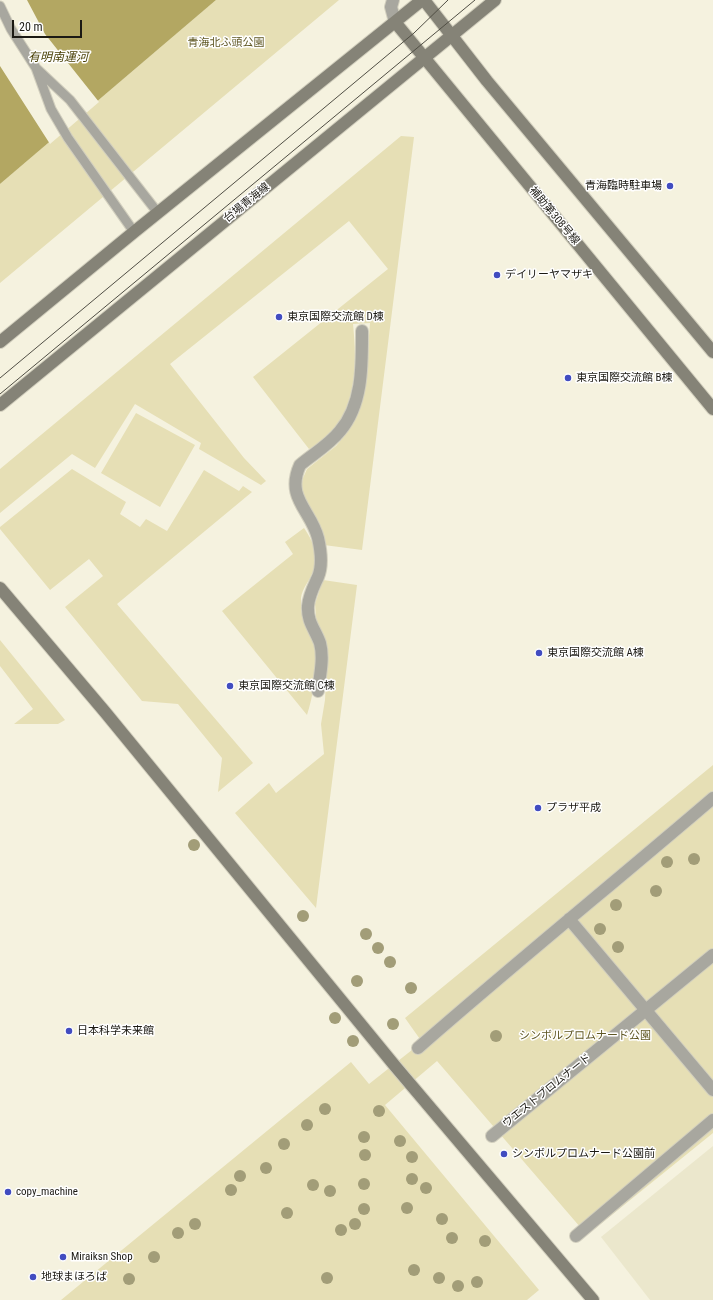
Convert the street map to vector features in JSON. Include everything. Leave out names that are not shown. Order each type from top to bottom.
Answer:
[{"type":"street","points":[[393,0],[391,8],[395,22]]},
{"type":"street","points":[[0,342],[134,232],[423,0],[487,81],[713,352]]},
{"type":"street","name":"台場青海線","points":[[0,406],[495,0]]},
{"type":"street","name":"補助第308号線","points":[[395,22],[713,409]]},
{"type":"street","points":[[318,691],[322,652],[319,641],[310,623],[308,605],[314,585],[319,576],[321,554],[318,537],[296,495],[295,483],[300,465],[340,432],[352,412],[356,402],[359,384],[362,331]]},
{"type":"street","points":[[0,588],[110,718],[395,1066],[593,1300]]},
{"type":"street","points":[[418,1048],[505,972],[713,798]]},
{"type":"street","points":[[569,919],[713,1090]]},
{"type":"street","name":"ウエストプロムナード","points":[[492,1136],[713,955]]},
{"type":"street","points":[[576,1236],[713,1120]]},
{"type":"lane","points":[[0,6],[11,29],[36,68],[51,109],[68,138],[134,232]]},
{"type":"lane","points":[[36,68],[70,100],[158,213]]},
{"type":"shaded area","points":[[713,1146],[713,1300],[650,1300],[601,1237]]},
{"type":"green space","name":"青海北ふ頭公園","points":[[216,0],[339,0],[0,283],[0,184]]},
{"type":"green space","points":[[401,136],[414,137],[362,550],[324,545],[302,498],[301,486],[307,469],[336,446],[346,434],[359,409],[365,387],[370,323],[353,324],[355,354],[353,384],[344,413],[337,425],[327,437],[309,449],[253,377],[388,269],[349,221],[170,364],[244,458],[266,481],[261,485],[199,449],[201,443],[135,404],[95,468],[72,454],[0,513],[0,469]]},
{"type":"green space","points":[[136,413],[195,445],[160,507],[101,473]]},
{"type":"green space","points":[[72,469],[126,502],[120,514],[140,527],[146,519],[167,531],[204,470],[239,491],[243,486],[252,492],[117,604],[253,763],[218,792],[222,758],[178,704],[142,701],[65,607],[103,576],[89,559],[50,590],[0,529],[0,527]]},
{"type":"green space","points":[[304,528],[311,539],[316,555],[316,561],[312,574],[301,598],[302,615],[316,645],[316,667],[311,701],[307,715],[222,611],[293,554],[285,542]]},
{"type":"green space","points":[[323,580],[357,585],[316,908],[235,813],[269,783],[276,793],[324,754],[321,724],[325,700],[327,660],[317,628],[315,604]]},
{"type":"green space","points":[[0,640],[65,720],[58,724],[14,724],[33,709],[0,666]]},
{"type":"green space","name":"シンボルプロムナード公園","points":[[713,765],[713,1133],[587,1235],[437,1061],[385,1105],[539,1290],[527,1300],[61,1300],[351,1062],[369,1084],[422,1042],[405,1018]]},
{"type":"water","name":"有明南運河","points":[[0,0],[216,0],[0,184]]},
{"type":"pier","points":[[0,0],[27,0],[45,34],[99,102],[50,144],[0,66]]},
{"type":"tram line","points":[[0,378],[414,33],[448,0]]},
{"type":"tram line","points":[[0,394],[475,0]]},
{"type":"place","name":"青海臨時駐車場","points":[[670,186]]},
{"type":"place","name":"デイリーヤマザキ","points":[[497,275]]},
{"type":"place","name":"東京国際交流館 D棟","points":[[279,317]]},
{"type":"place","name":"東京国際交流館 B棟","points":[[568,378]]},
{"type":"place","name":"東京国際交流館 A棟","points":[[539,653]]},
{"type":"place","name":"東京国際交流館 C棟","points":[[230,686]]},
{"type":"place","name":"プラザ平成","points":[[538,808]]},
{"type":"place","name":"日本科学未来館","points":[[69,1031]]},
{"type":"place","name":"シンボルプロムナード公園前","points":[[504,1154]]},
{"type":"place","name":"copy_machine","points":[[8,1192]]},
{"type":"place","name":"Miraiksn Shop","points":[[63,1257]]},
{"type":"place","name":"地球まほろば","points":[[33,1277]]}]
